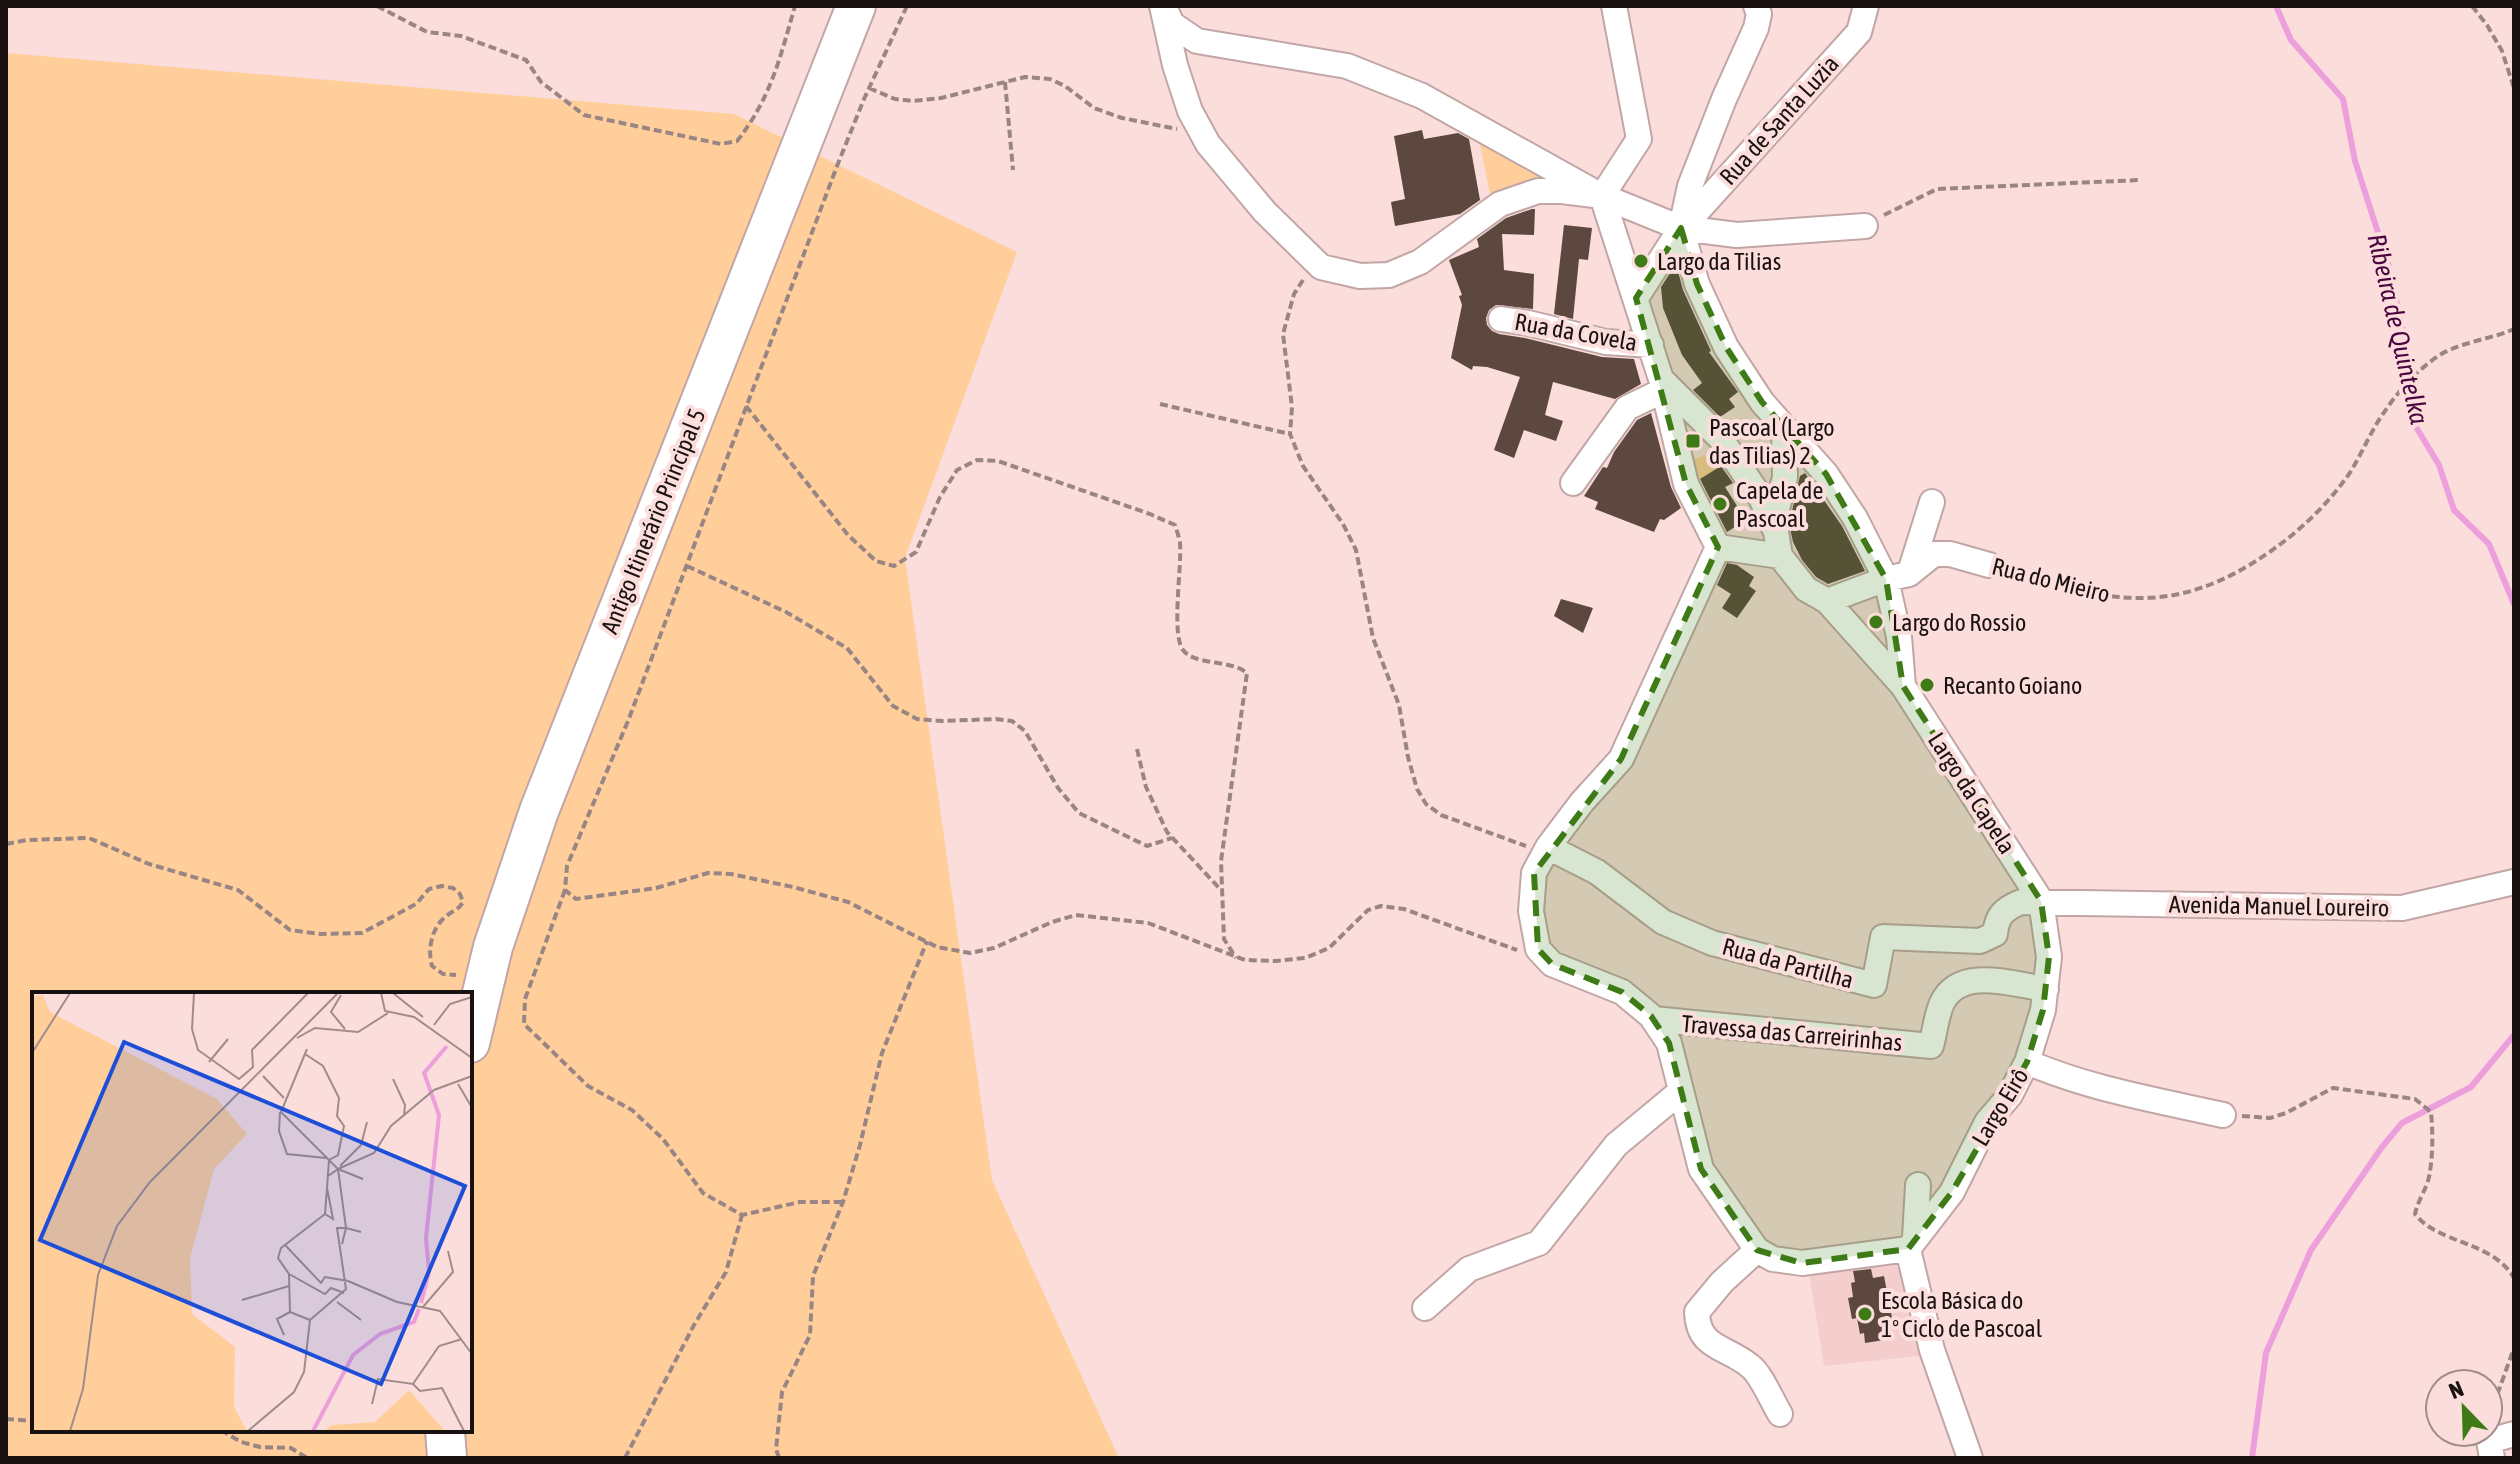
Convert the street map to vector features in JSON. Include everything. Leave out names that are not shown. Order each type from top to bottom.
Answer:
[{"type":"highway","name":"Antigo Itinerário Principal 5","points":[[472,1035],[493,947],[539,811],[856,6]]},
{"type":"highway","points":[[445,1432],[447,1458]]},
{"type":"street","points":[[1162,6],[1175,65],[1190,111],[1203,134],[1265,212],[1321,267],[1360,276],[1389,275],[1420,262],[1500,204],[1538,191],[1602,196]]},
{"type":"street","points":[[1162,6],[1172,24],[1197,41],[1347,66],[1422,96],[1602,196],[1681,228],[1737,235],[1865,226]]},
{"type":"street","points":[[1602,196],[1639,139],[1614,6]]},
{"type":"street","points":[[1636,298],[1681,228],[1690,186],[1756,28],[1759,14],[1756,6]]},
{"type":"street","name":"Rua de Santa Luzia","points":[[1681,228],[1859,32],[1866,6]]},
{"type":"street","points":[[1602,196],[1663,384],[1686,484],[1718,547]]},
{"type":"street","points":[[1681,228],[1697,284],[1726,347],[1762,402],[1826,474],[1898,577]]},
{"type":"street","name":"Rua da Covela","points":[[1501,319],[1606,342],[1651,345]]},
{"type":"street","points":[[1663,384],[1721,439],[1761,498],[1773,525],[1780,556],[1806,589],[1827,601],[1903,686]]},
{"type":"street","points":[[1573,483],[1627,408],[1663,384]]},
{"type":"street","points":[[1773,525],[1785,477],[1784,427]]},
{"type":"street","points":[[1681,461],[1693,441],[1721,439]]},
{"type":"street","points":[[1903,686],[1898,577],[1932,502]]},
{"type":"street","points":[[1718,547],[1621,759],[1582,802],[1548,847],[1534,873],[1531,911],[1538,949],[1552,964],[1622,992],[1653,1019],[1669,1043],[1701,1169],[1757,1250],[1773,1259],[1802,1263],[1912,1244]]},
{"type":"street","points":[[1718,547],[1780,556]]},
{"type":"street","name":"Rua do Mieiro","points":[[1898,577],[1934,554],[1950,554],[1989,565]]},
{"type":"street","points":[[1827,601],[1898,577]]},
{"type":"street","name":"Largo da Capela","points":[[1903,686],[2041,901]]},
{"type":"street","name":"Rua da Partilha","points":[[1548,847],[1597,872],[1663,922],[1687,933],[1712,943],[1874,985],[1883,937],[1980,941],[1995,934],[1999,916],[2007,908],[2021,902],[2041,901]]},
{"type":"street","name":"Avenida Manuel Loureiro","points":[[2041,901],[2402,908],[2514,882]]},
{"type":"street","name":"Largo Eirô","points":[[1912,1244],[1952,1192],[1987,1122],[2010,1095],[2027,1062],[2043,1010],[2049,957],[2041,901]]},
{"type":"street","name":"Travessa das Carreirinhas","points":[[1653,1019],[1931,1046],[1942,1003],[1952,989],[1985,978],[2046,989]]},
{"type":"street","points":[[2027,1062],[2103,1089],[2223,1115]]},
{"type":"street","points":[[1425,1308],[1469,1269],[1539,1243],[1616,1145],[1681,1091]]},
{"type":"street","points":[[1918,1185],[1912,1244],[1932,1350],[1970,1458]]},
{"type":"street","points":[[1757,1250],[1722,1282],[1697,1312],[1698,1328],[1705,1339],[1753,1367],[1780,1414]]},
{"type":"street","points":[[2491,1450],[2514,1434]]},
{"type":"path","points":[[377,6],[427,32],[461,36],[526,60],[541,82],[584,115],[721,144],[737,141],[763,105],[795,6]]},
{"type":"path","points":[[843,1202],[800,1202],[742,1215],[703,1193],[663,1139],[632,1110],[588,1086],[524,1024],[525,999],[565,890],[567,866],[628,721],[869,88],[907,6]]},
{"type":"path","points":[[2472,6],[2502,51],[2514,88]]},
{"type":"path","points":[[869,88],[895,99],[913,101],[941,98],[1025,77],[1050,79],[1065,86],[1094,108],[1122,118],[1203,134]]},
{"type":"path","points":[[1005,82],[1013,170]]},
{"type":"path","points":[[1865,226],[1937,189],[2140,180]]},
{"type":"path","points":[[1321,267],[1307,275],[1294,294],[1283,334],[1292,407],[1290,434],[1303,466],[1343,524],[1356,550],[1373,638],[1399,705],[1417,789],[1426,804],[1441,815],[1525,846],[1548,847]]},
{"type":"path","name":"Rua do Mieiro","points":[[1989,565],[2060,587],[2106,596],[2147,599],[2184,594],[2216,584],[2262,557],[2319,511],[2348,475],[2384,412],[2415,375],[2438,355],[2514,329]]},
{"type":"path","points":[[1160,404],[1290,434]]},
{"type":"path","points":[[746,406],[848,535],[876,561],[894,566],[916,552],[940,497],[957,470],[977,460],[998,461],[1175,525],[1180,541],[1178,634],[1183,650],[1197,659],[1238,666],[1247,673],[1221,861],[1224,939],[1236,958]]},
{"type":"path","points":[[686,565],[786,612],[847,648],[893,706],[917,719],[1012,721],[1025,731],[1058,788],[1079,813],[1147,846],[1172,838]]},
{"type":"path","points":[[1137,749],[1146,787],[1167,832],[1222,892]]},
{"type":"path","points":[[6,844],[27,840],[89,838],[149,864],[238,890],[290,930],[321,934],[362,933],[416,904],[429,889],[442,886],[453,888],[463,902],[458,910],[447,915],[432,936],[428,954],[432,966],[443,974],[456,975]]},
{"type":"path","points":[[565,890],[576,899],[656,888],[708,873],[731,874],[848,902],[937,947],[970,953],[994,948],[1052,922],[1076,915],[1148,923],[1236,958],[1276,961],[1305,958],[1329,948],[1368,910],[1381,906],[1404,909],[1552,964]]},
{"type":"path","points":[[779,1458],[776,1449],[782,1392],[810,1335],[813,1276],[843,1202],[882,1053],[927,941]]},
{"type":"path","points":[[2223,1115],[2270,1118],[2333,1088],[2415,1099],[2431,1112],[2432,1129],[2428,1181],[2415,1214],[2423,1223],[2492,1256],[2514,1278]]},
{"type":"path","points":[[625,1458],[694,1325],[726,1272],[742,1215]]},
{"type":"path","points":[[2491,1450],[2491,1412],[2514,1348]]},
{"type":"path","points":[[6,1419],[32,1421]]},
{"type":"path","points":[[224,1432],[241,1442],[260,1447],[291,1448],[307,1458]]},
{"type":"highlighted area","points":[[1681,228],[1697,284],[1726,347],[1762,402],[1826,474],[1886,579],[1903,686],[2041,901],[2049,957],[2043,1010],[2027,1062],[1952,1192],[1908,1249],[1802,1263],[1757,1250],[1701,1169],[1669,1043],[1651,1016],[1622,992],[1552,964],[1538,949],[1534,873],[1621,759],[1718,547],[1686,484],[1636,298]]},
{"type":"shaded area","points":[[6,53],[734,114],[1017,252],[905,558],[992,1180],[1119,1458],[6,1458]]},
{"type":"shaded area","points":[[1483,140],[1545,175],[1543,181],[1491,199],[1480,144]]},
{"type":"shaded area","points":[[1716,454],[1726,463],[1692,484],[1690,464],[1694,459]]},
{"type":"shaded area","name":"Escola Básica do 1º Ciclo de Pascoal","points":[[1891,1259],[1903,1273],[1927,1355],[1824,1366],[1809,1272]]},
{"type":"building","points":[[1422,130],[1424,139],[1458,133],[1469,139],[1480,200],[1460,214],[1395,226],[1391,202],[1405,199],[1394,136]]},
{"type":"building","points":[[1535,209],[1534,235],[1502,234],[1504,270],[1534,274],[1533,309],[1496,305],[1489,310],[1487,325],[1499,334],[1602,357],[1634,359],[1641,384],[1615,399],[1553,382],[1545,415],[1563,421],[1556,441],[1524,430],[1514,458],[1494,450],[1520,377],[1487,367],[1473,366],[1472,370],[1451,358],[1462,305],[1459,296],[1462,295],[1449,260],[1479,247],[1477,239],[1506,218]]},
{"type":"building","points":[[1564,225],[1592,228],[1588,260],[1579,259],[1573,319],[1554,314]]},
{"type":"building","points":[[1676,264],[1683,290],[1709,352],[1738,392],[1729,399],[1735,407],[1720,417],[1693,390],[1702,383],[1682,355],[1663,308],[1661,287]]},
{"type":"building","points":[[1651,413],[1671,487],[1681,508],[1664,520],[1660,519],[1654,532],[1595,509],[1598,502],[1584,496],[1603,467],[1607,468],[1614,452],[1637,420]]},
{"type":"building","name":"Capela de Pascoal","points":[[1721,466],[1733,483],[1725,487],[1746,520],[1727,532],[1700,479]]},
{"type":"building","points":[[1805,473],[1842,526],[1865,571],[1828,584],[1816,577],[1802,560],[1789,524],[1800,476]]},
{"type":"building","points":[[1727,563],[1737,565],[1754,577],[1749,586],[1756,591],[1737,618],[1722,608],[1731,594],[1717,585]]},
{"type":"building","points":[[1561,599],[1593,608],[1583,633],[1554,616]]},
{"type":"building","points":[[1871,1269],[1873,1278],[1884,1276],[1894,1328],[1882,1330],[1884,1340],[1865,1343],[1857,1318],[1852,1319],[1848,1298],[1853,1297],[1853,1271]]},
{"type":"waterway","name":"Ribeira de Quintelka","points":[[2276,6],[2291,40],[2343,99],[2355,161],[2390,270],[2404,337],[2416,427],[2439,465],[2454,510],[2489,544],[2514,604]]},
{"type":"waterway","name":"Ribeira de Quintelka","points":[[2252,1458],[2266,1353],[2311,1250],[2402,1123],[2471,1087],[2514,1035]]},
{"type":"place","name":"Largo da Tilias","points":[[1641,261]]},
{"type":"place","name":"Pascoal (Largo das Tilias) 2","points":[[1693,441]]},
{"type":"place","name":"Capela de Pascoal","points":[[1720,504]]},
{"type":"place","name":"Largo do Rossio","points":[[1876,622]]},
{"type":"place","name":"Recanto Goiano","points":[[1927,685]]},
{"type":"place","name":"Escola Básica do 1º Ciclo de Pascoal","points":[[1865,1314]]}]
